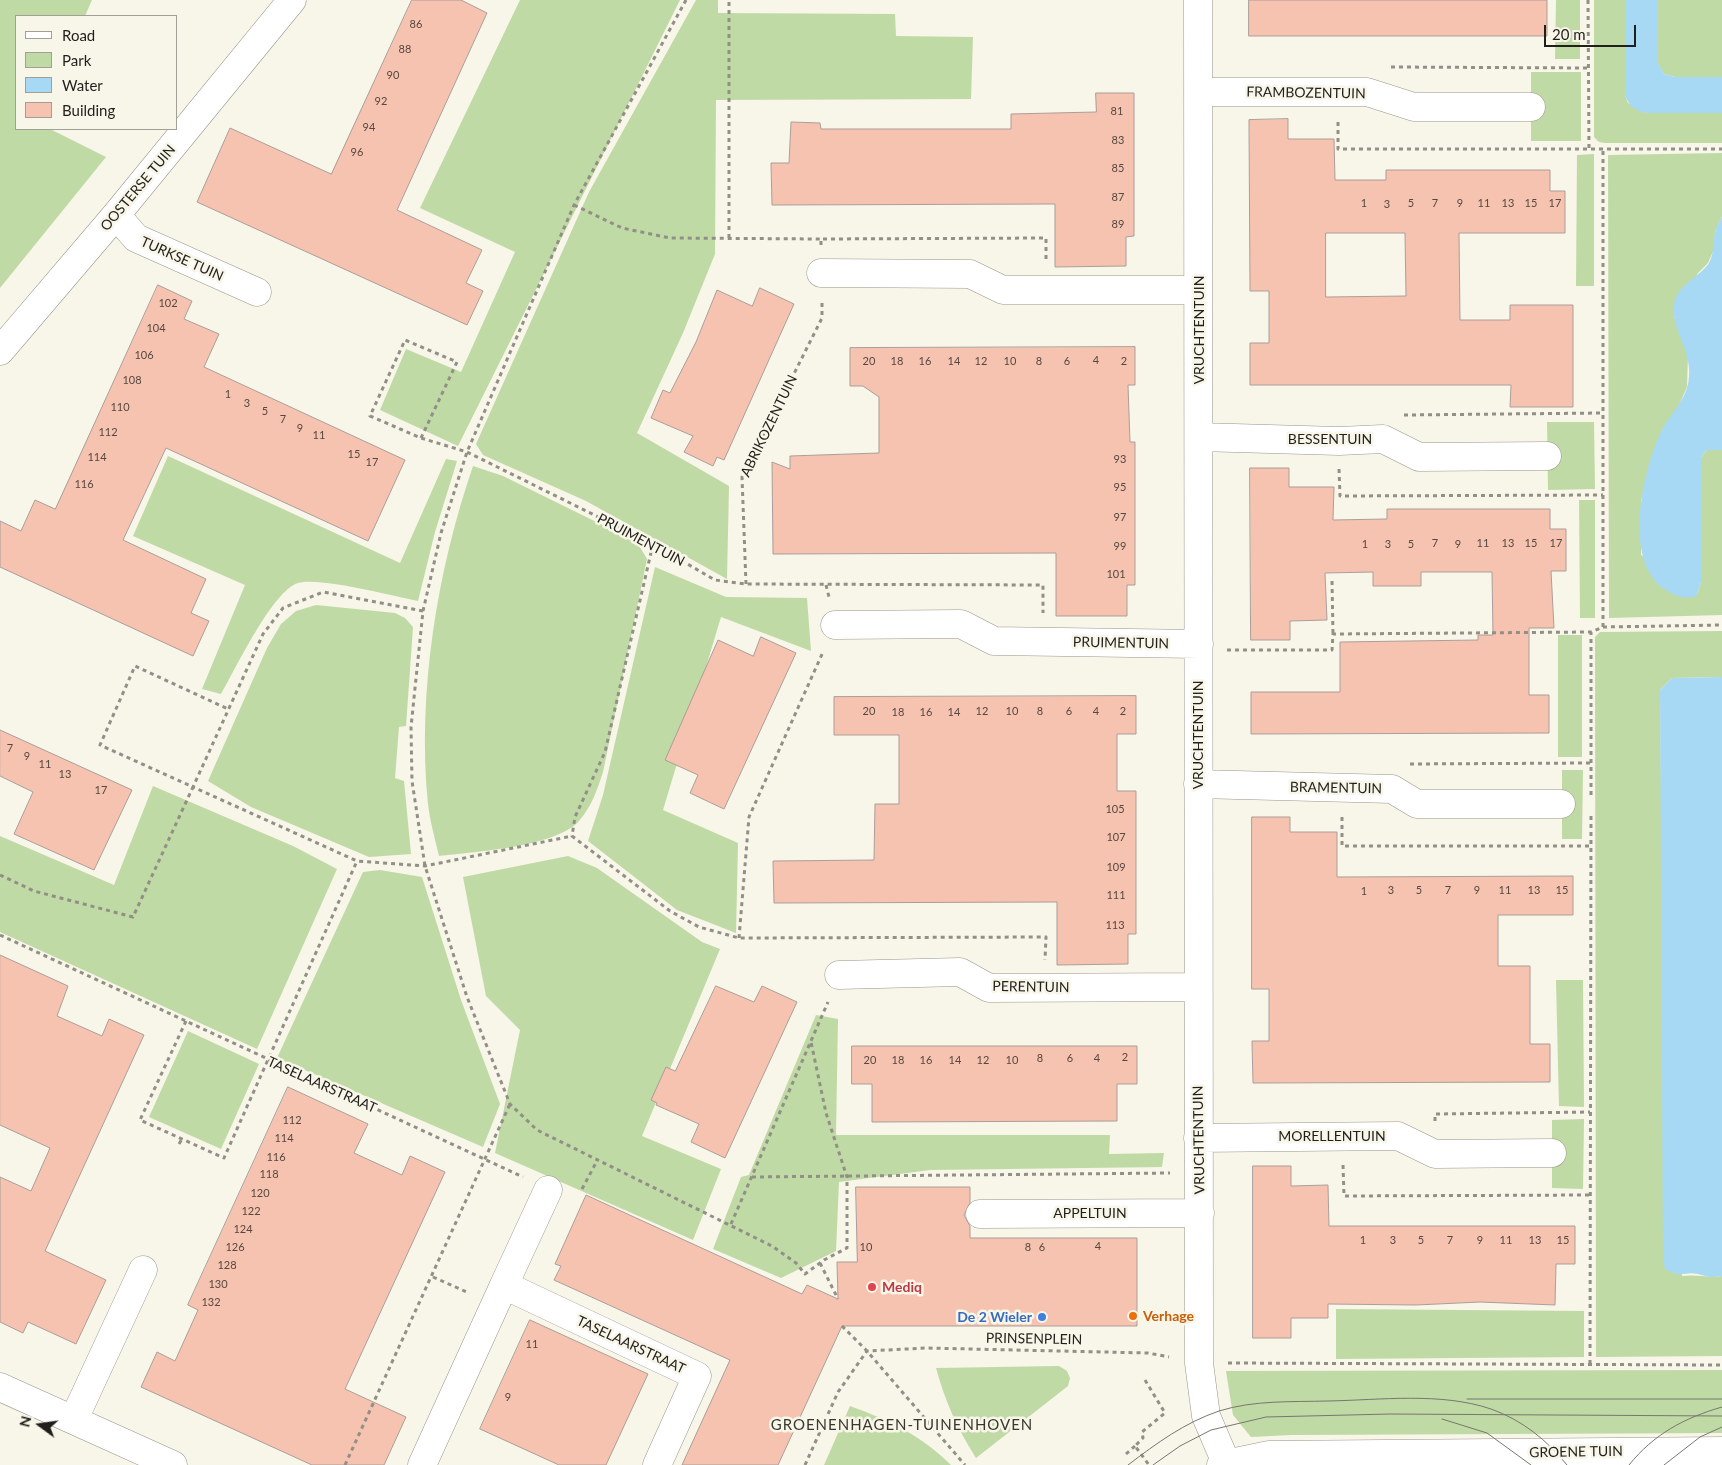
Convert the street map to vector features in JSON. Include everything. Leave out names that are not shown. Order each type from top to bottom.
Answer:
[{"type":"street","name":"OOSTERSE TUIN","points":[[0,350],[116,215],[292,0]]},
{"type":"street","name":"VRUCHTENTUIN","points":[[1198,0],[1199,1363],[1206,1416],[1225,1464]]},
{"type":"street","name":"FRAMBOZENTUIN","points":[[1198,92],[1367,92],[1414,107],[1531,107]]},
{"type":"street","name":"TURKSE TUIN","points":[[116,215],[136,238],[257,292]]},
{"type":"street","points":[[821,273],[970,274],[1003,290],[1198,290]]},
{"type":"street","name":"BESSENTUIN","points":[[1199,437],[1339,441],[1383,439],[1419,457],[1547,456]]},
{"type":"street","name":"PRUIMENTUIN","points":[[836,625],[961,624],[994,641],[1199,647]]},
{"type":"street","name":"BRAMENTUIN","points":[[1198,784],[1342,790],[1392,789],[1417,804],[1561,804]]},
{"type":"street","name":"PERENTUIN","points":[[839,974],[960,972],[989,988],[1198,987]]},
{"type":"street","name":"MORELLENTUIN","points":[[1198,1138],[1398,1136],[1435,1154],[1552,1153]]},
{"type":"street","points":[[422,1465],[548,1190]]},
{"type":"street","name":"APPELTUIN","points":[[980,1214],[1200,1213]]},
{"type":"street","points":[[74,1419],[143,1270]]},
{"type":"street","name":"TASELAARSTRAAT","points":[[500,1295],[696,1376],[657,1465]]},
{"type":"street","points":[[0,1387],[173,1465]]},
{"type":"street","name":"GROENE TUIN","points":[[1225,1464],[1269,1455],[1722,1451]]},
{"type":"path","points":[[686,0],[574,205],[466,452],[441,533],[423,611],[411,728],[412,782],[425,866],[467,996],[510,1104],[537,1130],[731,1224],[772,1246],[796,1263],[805,1274],[846,1248],[847,1177],[826,1113],[811,1042]]},
{"type":"path","points":[[729,0],[729,238]]},
{"type":"path","points":[[1588,0],[1589,149]]},
{"type":"path","points":[[1367,92],[1388,67],[1589,68]]},
{"type":"path","points":[[1339,91],[1338,148],[1722,149]]},
{"type":"path","points":[[1603,149],[1603,627]]},
{"type":"path","points":[[574,205],[622,228],[660,236],[821,239],[1046,238],[1046,290]]},
{"type":"path","name":"ABRIKOZENTUIN","points":[[746,584],[742,477],[822,318],[821,239]]},
{"type":"path","points":[[421,438],[457,362],[405,340],[370,416],[421,438],[466,452]]},
{"type":"path","points":[[1383,439],[1390,416],[1603,413]]},
{"type":"path","points":[[1339,441],[1340,496],[1603,495]]},
{"type":"path","name":"PRUIMENTUIN","points":[[466,452],[653,544],[715,580],[746,584],[1043,586],[1043,642]]},
{"type":"path","points":[[572,836],[575,816],[606,752],[653,544]]},
{"type":"path","points":[[1199,647],[1332,650],[1332,581]]},
{"type":"path","points":[[739,938],[749,817],[836,625],[826,585]]},
{"type":"path","points":[[0,875],[34,891],[133,917],[263,634],[283,608],[323,592],[423,611]]},
{"type":"path","points":[[1333,634],[1591,632],[1603,627],[1722,625]]},
{"type":"path","points":[[1591,632],[1591,800]]},
{"type":"path","points":[[228,709],[135,666],[100,745],[357,861],[425,866],[572,836],[670,911],[699,927],[739,938],[1046,937],[1045,988]]},
{"type":"path","points":[[113,703],[118,706]]},
{"type":"path","points":[[1392,789],[1392,765],[1591,763]]},
{"type":"path","points":[[1342,790],[1342,846],[1591,846]]},
{"type":"path","points":[[1590,1364],[1591,809]]},
{"type":"path","points":[[186,1021],[140,1120],[224,1158],[357,861]]},
{"type":"path","name":"TASELAARSTRAAT","points":[[0,935],[267,1060],[486,1158],[548,1190]]},
{"type":"path","points":[[731,1224],[839,974],[837,938]]},
{"type":"path","points":[[345,1465],[433,1277],[510,1104]]},
{"type":"path","points":[[1435,1154],[1435,1114],[1590,1112]]},
{"type":"path","points":[[1343,1136],[1344,1196],[1590,1195]]},
{"type":"path","points":[[179,1144],[182,1139]]},
{"type":"path","points":[[582,1189],[598,1160]]},
{"type":"path","points":[[752,1177],[1198,1172]]},
{"type":"path","points":[[820,1263],[838,1299]]},
{"type":"path","points":[[433,1277],[500,1295]]},
{"type":"path","points":[[842,1326],[867,1350],[965,1465]]},
{"type":"path","name":"PRINSENPLEIN","points":[[867,1350],[926,1348],[1148,1353],[1199,1363],[1722,1365]]},
{"type":"path","points":[[805,1465],[838,1392],[867,1350]]},
{"type":"path","points":[[1126,1454],[1143,1438],[1142,1432],[1165,1413],[1145,1380]]},
{"type":"path","points":[[1136,1446],[1149,1465]]},
{"type":"green space","points":[[0,0],[92,0],[85,15],[15,15],[15,130],[52,130],[106,157],[0,288]]},
{"type":"green space","points":[[520,0],[680,0],[458,446],[380,410],[406,349],[461,372],[515,252],[420,208]]},
{"type":"green space","points":[[696,0],[718,0],[718,13],[895,14],[896,36],[973,37],[971,99],[716,100],[715,254],[683,333],[637,433],[729,486],[727,579],[586,501],[483,455],[476,444],[589,192]]},
{"type":"green space","points":[[1556,0],[1580,0],[1580,59],[1555,59]]},
{"type":"green space","points":[[1594,0],[1625,0],[1625,95],[1628,103],[1647,113],[1722,113],[1722,143],[1605,143],[1599,142],[1594,137]]},
{"type":"green space","points":[[1658,0],[1722,0],[1722,77],[1675,77],[1664,74],[1658,64]]},
{"type":"green space","points":[[1531,72],[1581,72],[1581,141],[1531,141]]},
{"type":"green space","points":[[1722,153],[1722,216],[1715,232],[1714,249],[1708,263],[1698,273],[1674,316],[1688,355],[1687,387],[1677,410],[1662,430],[1650,466],[1641,501],[1641,555],[1697,595],[1701,582],[1701,457],[1707,450],[1722,450],[1722,615],[1609,618],[1608,155]]},
{"type":"green space","points":[[1594,154],[1594,286],[1576,286],[1577,155]]},
{"type":"green space","points":[[1547,422],[1594,422],[1595,489],[1548,490]]},
{"type":"green space","points":[[168,456],[400,563],[446,459],[457,461],[435,532],[418,601],[339,585],[309,582],[298,583],[288,589],[277,600],[266,615],[221,694],[202,689],[245,585],[133,536]]},
{"type":"green space","points":[[473,466],[503,476],[637,542],[647,559],[603,772],[594,798],[584,815],[568,830],[552,837],[513,847],[439,856],[428,804],[425,762],[428,676],[440,590],[449,548]]},
{"type":"green space","points":[[1579,500],[1595,500],[1595,618],[1580,618]]},
{"type":"green space","points":[[655,567],[726,597],[807,598],[811,651],[721,617],[663,810],[738,843],[736,933],[677,910],[588,841],[603,795]]},
{"type":"green space","points":[[316,605],[395,613],[405,618],[413,627],[406,726],[399,727],[395,778],[404,781],[411,854],[369,857],[251,807],[208,781],[267,648],[281,624],[296,611]]},
{"type":"green space","points":[[1722,631],[1722,677],[1672,678],[1660,690],[1662,890],[1682,1276],[1722,1276],[1722,1356],[1596,1357],[1595,637],[1600,632]]},
{"type":"green space","points":[[1558,635],[1582,635],[1582,757],[1558,757]]},
{"type":"green space","points":[[1562,770],[1583,770],[1582,839],[1562,839]]},
{"type":"green space","points":[[153,786],[293,846],[337,869],[257,1049],[0,932],[0,836],[114,885]]},
{"type":"green space","points":[[568,856],[597,868],[702,942],[720,949],[642,1136],[721,1169],[693,1240],[495,1153],[520,1030],[486,996],[463,877]]},
{"type":"green space","points":[[380,870],[422,877],[461,1000],[500,1104],[483,1147],[277,1058],[363,872]]},
{"type":"green space","points":[[1556,980],[1583,980],[1584,1107],[1559,1106]]},
{"type":"green space","points":[[816,1015],[838,1019],[836,1135],[1110,1135],[1109,1154],[1164,1153],[1162,1167],[930,1170],[839,1182],[836,1251],[781,1278],[713,1249],[741,1177],[749,1175]]},
{"type":"green space","points":[[188,1031],[259,1064],[221,1149],[149,1117]]},
{"type":"green space","points":[[1584,1119],[1583,1189],[1552,1188],[1552,1120]]},
{"type":"green space","points":[[1336,1309],[1584,1311],[1584,1357],[1336,1359]]},
{"type":"green space","points":[[1059,1366],[1067,1371],[1070,1378],[1068,1386],[976,1458],[952,1414],[936,1368]]},
{"type":"green space","points":[[1722,1370],[1722,1433],[1291,1435],[1251,1437],[1233,1415],[1226,1371]]},
{"type":"green space","points":[[850,1406],[878,1417],[917,1437],[951,1465],[824,1465]]},
{"type":"water","points":[[1625,0],[1658,0],[1658,63],[1664,74],[1675,77],[1722,77],[1722,113],[1647,113],[1636,110],[1631,105],[1625,95]]},
{"type":"water","points":[[1722,216],[1722,450],[1707,450],[1701,457],[1701,582],[1697,595],[1685,598],[1666,590],[1652,577],[1644,559],[1640,538],[1640,514],[1648,467],[1655,447],[1662,430],[1685,394],[1689,376],[1689,365],[1674,316],[1675,299],[1678,293],[1709,263],[1713,252],[1716,231]]},
{"type":"water","points":[[1722,677],[1722,1276],[1711,1277],[1693,1273],[1679,1274],[1671,1272],[1665,1269],[1663,1259],[1660,690],[1672,678]]},
{"type":"building","points":[[412,0],[461,0],[487,13],[397,210],[482,250],[466,283],[483,291],[467,325],[197,202],[230,128],[331,174]]},
{"type":"building","points":[[1249,0],[1547,0],[1547,36],[1249,36]]},
{"type":"building","points":[[1096,93],[1134,93],[1134,236],[1126,237],[1126,266],[1055,267],[1055,204],[772,205],[771,163],[789,163],[791,122],[820,123],[821,129],[1011,129],[1011,114],[1096,112]]},
{"type":"building","points":[[1288,119],[1288,139],[1334,139],[1335,180],[1386,180],[1386,170],[1550,170],[1550,191],[1565,191],[1565,233],[1459,233],[1460,320],[1510,320],[1510,305],[1573,305],[1573,407],[1510,407],[1511,385],[1250,385],[1250,343],[1269,343],[1269,291],[1250,291],[1249,120]],"holes":[[[1326,233],[1405,233],[1406,296],[1326,297]]]},
{"type":"building","points":[[158,285],[192,301],[184,319],[219,334],[204,367],[405,460],[368,541],[166,448],[123,540],[206,579],[191,613],[209,621],[193,656],[0,567],[0,521],[21,531],[35,500],[55,509]]},
{"type":"building","points":[[760,288],[794,304],[724,460],[717,457],[713,466],[684,452],[693,436],[651,418],[663,390],[670,393],[696,342],[717,290],[752,306]]},
{"type":"building","points":[[1135,347],[1135,385],[1128,385],[1130,442],[1135,442],[1135,585],[1127,585],[1127,616],[1056,616],[1056,553],[773,554],[772,462],[790,469],[790,456],[879,453],[879,397],[863,386],[850,386],[850,348]]},
{"type":"building","points":[[1250,468],[1289,468],[1289,487],[1334,487],[1333,520],[1387,519],[1387,509],[1550,509],[1550,529],[1566,529],[1566,571],[1551,571],[1554,628],[1529,628],[1529,695],[1549,695],[1549,733],[1251,734],[1251,692],[1340,692],[1340,642],[1478,640],[1478,635],[1493,635],[1492,572],[1421,572],[1421,586],[1373,586],[1373,572],[1325,573],[1327,620],[1290,621],[1290,640],[1251,640]]},
{"type":"building","points":[[761,637],[796,653],[724,809],[690,793],[698,775],[665,760],[718,640],[753,656]]},
{"type":"building","points":[[1136,696],[1136,734],[1117,734],[1117,791],[1136,791],[1136,934],[1128,934],[1128,964],[1057,965],[1057,902],[774,903],[773,861],[874,860],[875,804],[899,804],[899,735],[834,735],[834,697]]},
{"type":"building","points":[[0,730],[132,790],[94,870],[14,834],[33,792],[0,776]]},
{"type":"building","points":[[1252,817],[1290,817],[1290,832],[1337,832],[1337,877],[1573,876],[1573,915],[1498,915],[1498,966],[1530,966],[1530,1044],[1550,1044],[1550,1082],[1253,1083],[1252,1041],[1269,1041],[1269,989],[1252,989]]},
{"type":"building","points":[[0,955],[68,986],[57,1016],[102,1036],[109,1019],[144,1035],[45,1251],[106,1280],[76,1344],[28,1322],[23,1333],[0,1322],[0,1177],[31,1191],[50,1148],[0,1125]]},
{"type":"building","points":[[716,986],[754,1002],[762,986],[797,1002],[725,1158],[691,1142],[699,1124],[656,1105],[657,1103],[651,1100],[666,1067],[675,1071]]},
{"type":"building","points":[[852,1046],[1137,1046],[1137,1084],[1117,1084],[1117,1121],[872,1122],[872,1084],[852,1084]]},
{"type":"building","points":[[288,1087],[368,1124],[354,1153],[402,1175],[410,1156],[445,1172],[345,1389],[406,1417],[384,1465],[312,1465],[141,1387],[157,1352],[175,1361],[198,1310],[188,1305]]},
{"type":"building","points":[[1253,1166],[1291,1166],[1291,1186],[1328,1185],[1329,1226],[1575,1226],[1575,1264],[1556,1264],[1555,1305],[1480,1302],[1416,1305],[1328,1304],[1328,1318],[1291,1318],[1291,1338],[1253,1338]]},
{"type":"building","points":[[856,1187],[970,1187],[970,1203],[964,1215],[970,1226],[970,1238],[1137,1238],[1137,1326],[842,1326],[778,1465],[682,1465],[730,1360],[554,1280],[561,1266],[555,1264],[586,1195],[802,1294],[807,1285],[838,1299],[837,1262],[857,1262]]},
{"type":"building","points":[[530,1320],[648,1374],[606,1465],[559,1465],[480,1429]]},
{"type":"tram line","points":[[1128,1465],[1160,1441],[1194,1421],[1232,1407],[1273,1402],[1411,1398],[1452,1400],[1491,1409],[1513,1419],[1533,1432],[1551,1447],[1567,1465]]},
{"type":"tram line","points":[[1467,1399],[1722,1399]]},
{"type":"tram line","points":[[1629,1465],[1659,1436],[1695,1416],[1722,1407]]},
{"type":"tram line","points":[[1153,1465],[1180,1446],[1211,1430],[1266,1417],[1390,1414],[1722,1416]]},
{"type":"tram line","points":[[1442,1419],[1487,1433],[1531,1465]]},
{"type":"tram line","points":[[1664,1465],[1700,1437],[1722,1427]]},
{"type":"place","name":"Mediq","points":[[872,1287]]},
{"type":"place","name":"Verhage","points":[[1133,1316]]},
{"type":"place","name":"De 2 Wieler","points":[[1042,1317]]},
{"type":"district","name":"GROENENHAGEN-TUINENHOVEN","points":[[902,1425]]}]
